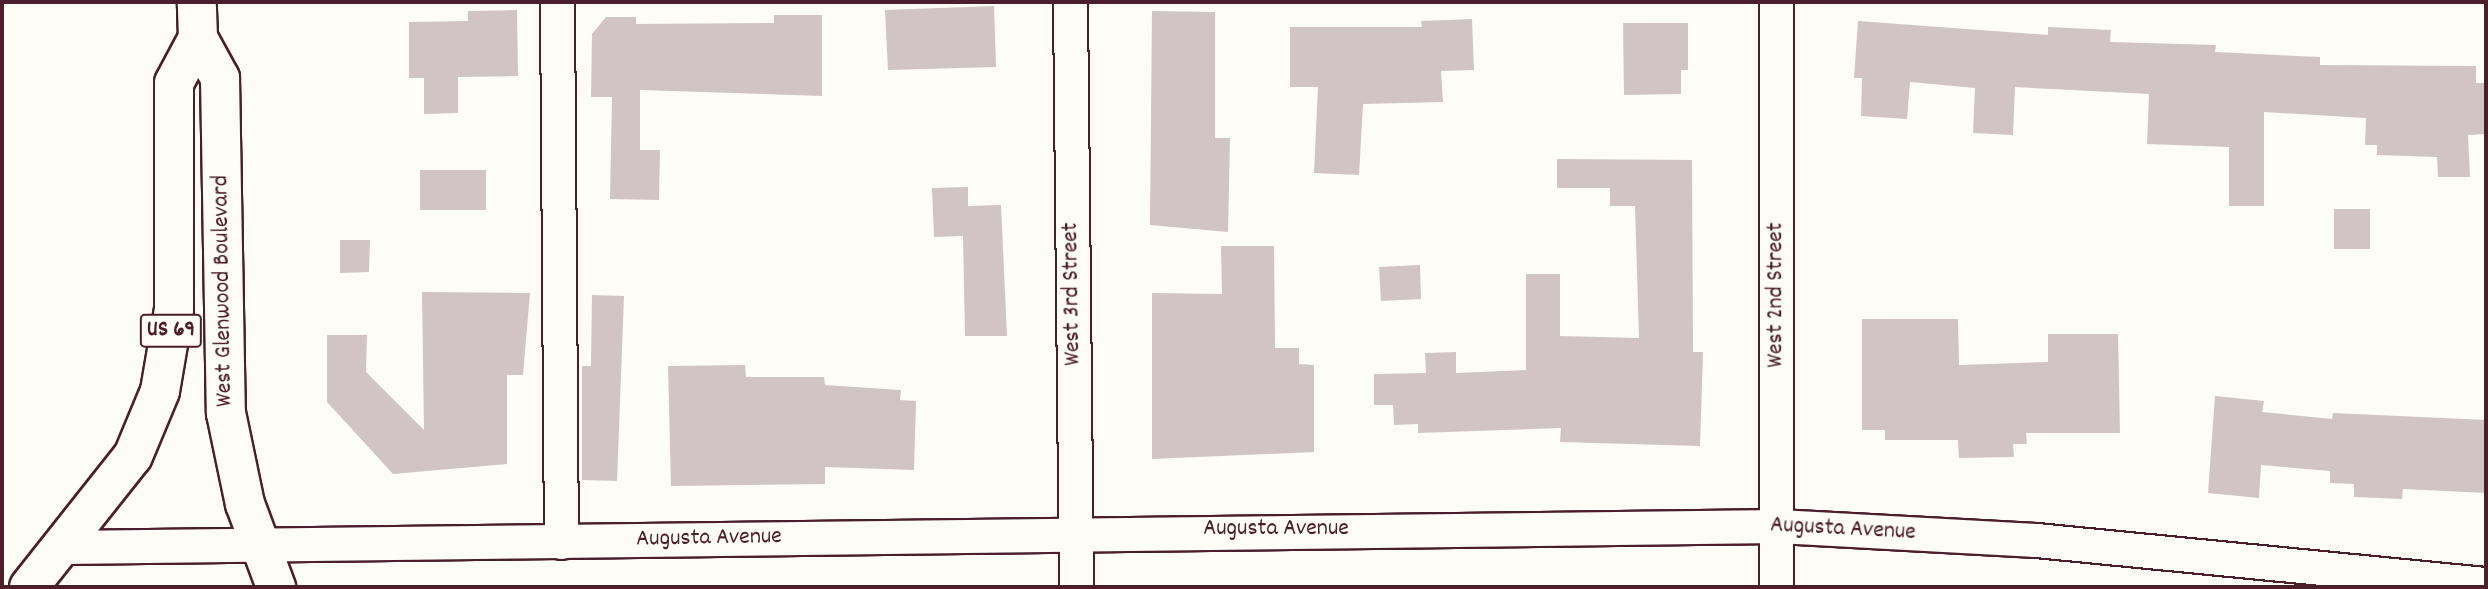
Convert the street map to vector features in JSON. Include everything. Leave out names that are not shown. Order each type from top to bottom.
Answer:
[{"type":"main road","name":"West Glenwood Boulevard","points":[[198,20],[220,78],[226,413],[257,545]]},
{"type":"main road","name":"West Glenwood Boulevard","points":[[29,587],[64,547],[132,456],[160,391],[174,309],[174,83],[198,20]]},
{"type":"main road","name":"US 69","points":[[257,545],[276,587]]},
{"type":"street","points":[[557,2],[561,542]]},
{"type":"street","name":"West 3rd Street","points":[[1070,2],[1076,587]]},
{"type":"street","name":"West 2nd Street","points":[[1776,2],[1776,587]]},
{"type":"street","name":"Augusta Avenue","points":[[64,547],[561,542],[1076,531],[1778,526],[2036,540],[2486,584]]},
{"type":"building","points":[[994,6],[996,67],[888,70],[885,10]]},
{"type":"building","points":[[517,10],[518,76],[458,77],[458,113],[424,114],[424,78],[409,78],[409,22],[468,21],[468,11]]},
{"type":"building","points":[[1152,11],[1215,12],[1215,138],[1230,138],[1228,232],[1150,225]]},
{"type":"building","points":[[774,15],[822,15],[822,96],[640,90],[640,150],[660,150],[659,200],[610,199],[612,97],[591,97],[592,34],[606,17],[636,17],[636,24],[774,23]]},
{"type":"building","points":[[1472,19],[1474,70],[1441,71],[1443,102],[1363,104],[1359,175],[1314,173],[1318,87],[1290,87],[1290,27],[1422,27],[1421,21]]},
{"type":"building","points":[[1858,21],[2048,35],[2048,27],[2111,30],[2110,42],[2216,45],[2215,52],[2320,57],[2320,65],[2476,66],[2476,83],[2486,83],[2486,134],[2468,135],[2470,177],[2438,177],[2437,157],[2377,155],[2377,145],[2365,145],[2366,118],[2264,112],[2264,206],[2229,206],[2229,147],[2147,144],[2149,94],[2015,87],[2013,135],[1973,133],[1975,88],[1910,82],[1907,119],[1861,116],[1862,78],[1854,78]]},
{"type":"building","points":[[1623,23],[1688,23],[1688,70],[1681,70],[1681,94],[1624,95]]},
{"type":"building","points":[[1557,159],[1692,160],[1693,352],[1703,352],[1700,446],[1560,442],[1561,428],[1418,433],[1418,424],[1394,425],[1393,405],[1374,405],[1374,374],[1426,373],[1425,353],[1456,352],[1456,373],[1526,370],[1526,274],[1560,274],[1560,336],[1639,338],[1635,206],[1610,206],[1610,188],[1557,188]]},
{"type":"building","points":[[420,170],[486,170],[486,210],[420,210]]},
{"type":"building","points":[[968,187],[968,206],[1001,205],[1007,336],[965,336],[963,236],[934,237],[932,188]]},
{"type":"building","points":[[2334,209],[2370,209],[2370,249],[2334,249]]},
{"type":"building","points":[[340,240],[370,240],[369,272],[340,273]]},
{"type":"building","points":[[1221,246],[1274,246],[1275,348],[1299,348],[1299,364],[1314,365],[1314,452],[1152,459],[1152,293],[1222,294]]},
{"type":"building","points":[[1420,265],[1421,299],[1381,301],[1379,267]]},
{"type":"building","points":[[422,292],[530,293],[523,375],[507,375],[507,464],[393,474],[327,402],[327,335],[367,335],[366,372],[424,430]]},
{"type":"building","points":[[592,295],[624,296],[617,481],[582,480],[582,366],[591,366]]},
{"type":"building","points":[[1862,319],[1958,319],[1959,365],[2048,362],[2048,334],[2118,334],[2120,433],[2026,433],[2027,444],[2013,444],[2014,457],[1959,458],[1958,440],[1885,440],[1885,430],[1862,430]]},
{"type":"building","points":[[745,365],[746,377],[824,377],[825,385],[901,390],[900,400],[916,401],[914,470],[825,467],[825,484],[671,486],[668,366]]},
{"type":"building","points":[[2215,396],[2264,401],[2262,412],[2332,419],[2333,413],[2486,420],[2486,493],[2403,489],[2402,499],[2354,497],[2354,484],[2330,483],[2330,471],[2261,465],[2259,498],[2208,493]]}]
